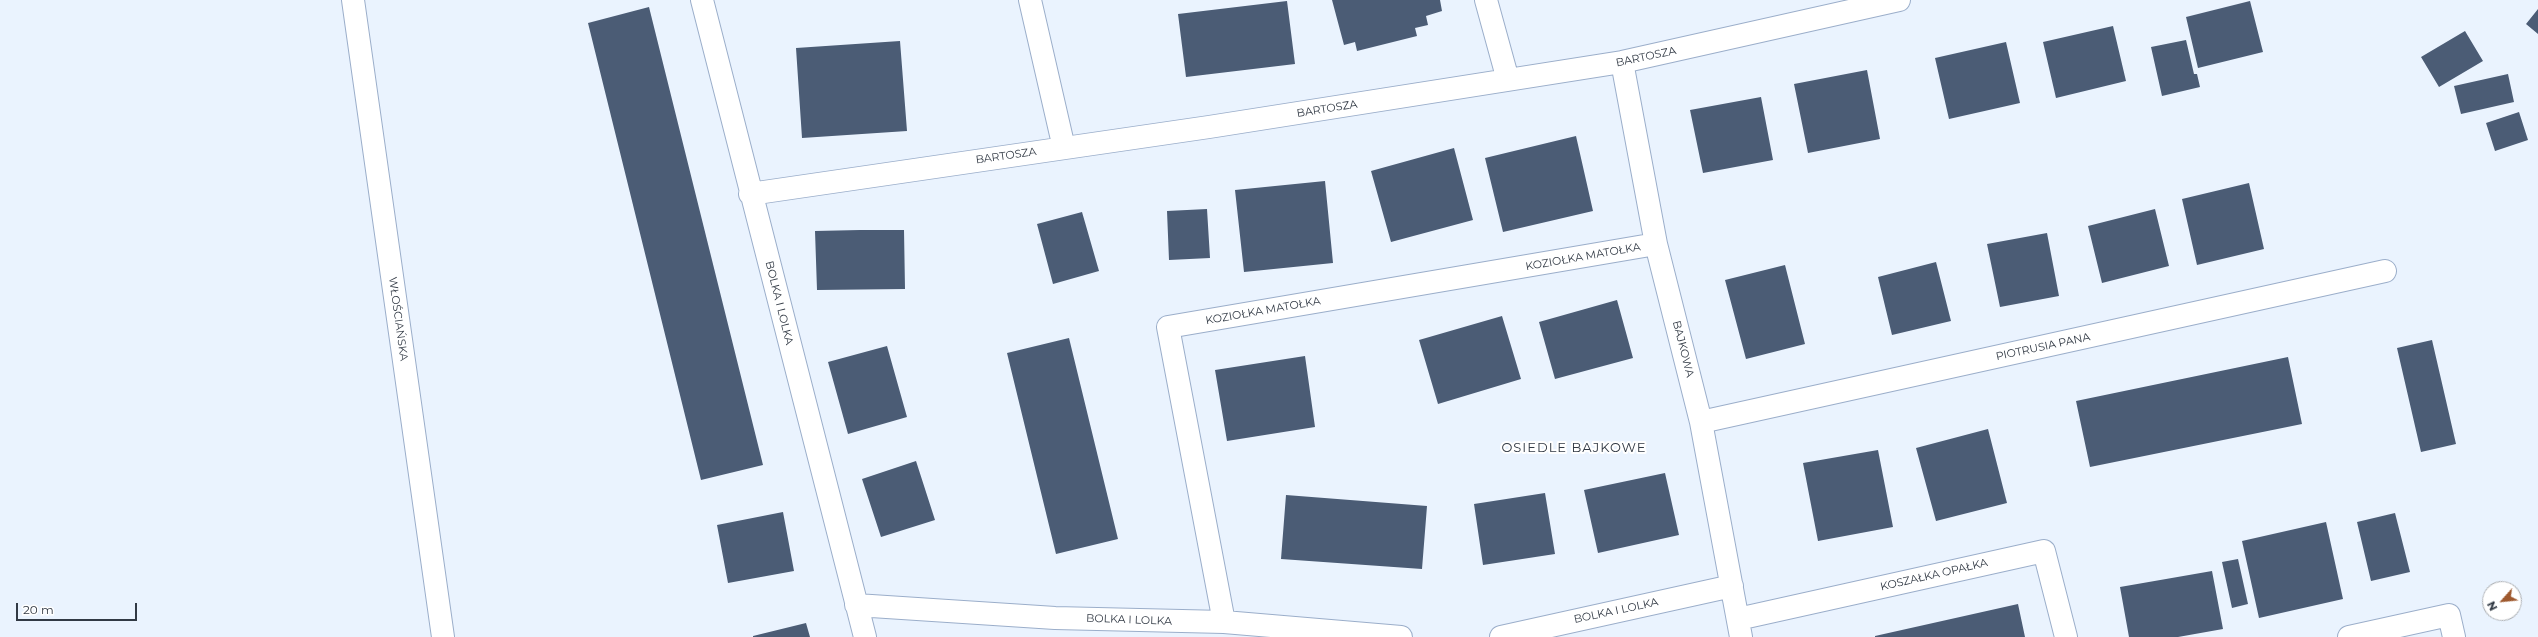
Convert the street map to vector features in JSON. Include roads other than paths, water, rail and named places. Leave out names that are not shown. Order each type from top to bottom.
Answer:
[{"type":"street","name":"WŁOŚCIAŃSKA","points":[[353,0],[443,637]]},
{"type":"street","name":"BOLKA I LOLKA","points":[[702,0],[750,194],[864,637]]},
{"type":"street","points":[[1030,0],[1064,148]]},
{"type":"street","points":[[1486,0],[1508,80]]},
{"type":"street","name":"BARTOSZA","points":[[750,194],[1064,148],[1622,62],[1899,0]]},
{"type":"street","name":"BAJKOWA","points":[[1622,62],[1656,244],[1701,422],[1739,628]]},
{"type":"street","name":"KOZIOŁKA MATOŁKA","points":[[1224,622],[1168,327],[1656,244]]},
{"type":"street","name":"PIOTRUSIA PANA","points":[[1701,422],[2385,271]]},
{"type":"street","name":"KOSZAŁKA OPAŁKA","points":[[1739,628],[2044,551],[2066,637]]},
{"type":"street","name":"BOLKA I LOLKA","points":[[1501,637],[1732,586]]},
{"type":"street","name":"BOLKA I LOLKA","points":[[856,605],[1058,627],[1224,622],[1401,637]]},
{"type":"street","points":[[2349,637],[2449,615],[2454,637]]},
{"type":"district","name":"OSIEDLE BAJKOWE","points":[[1574,448]]}]
